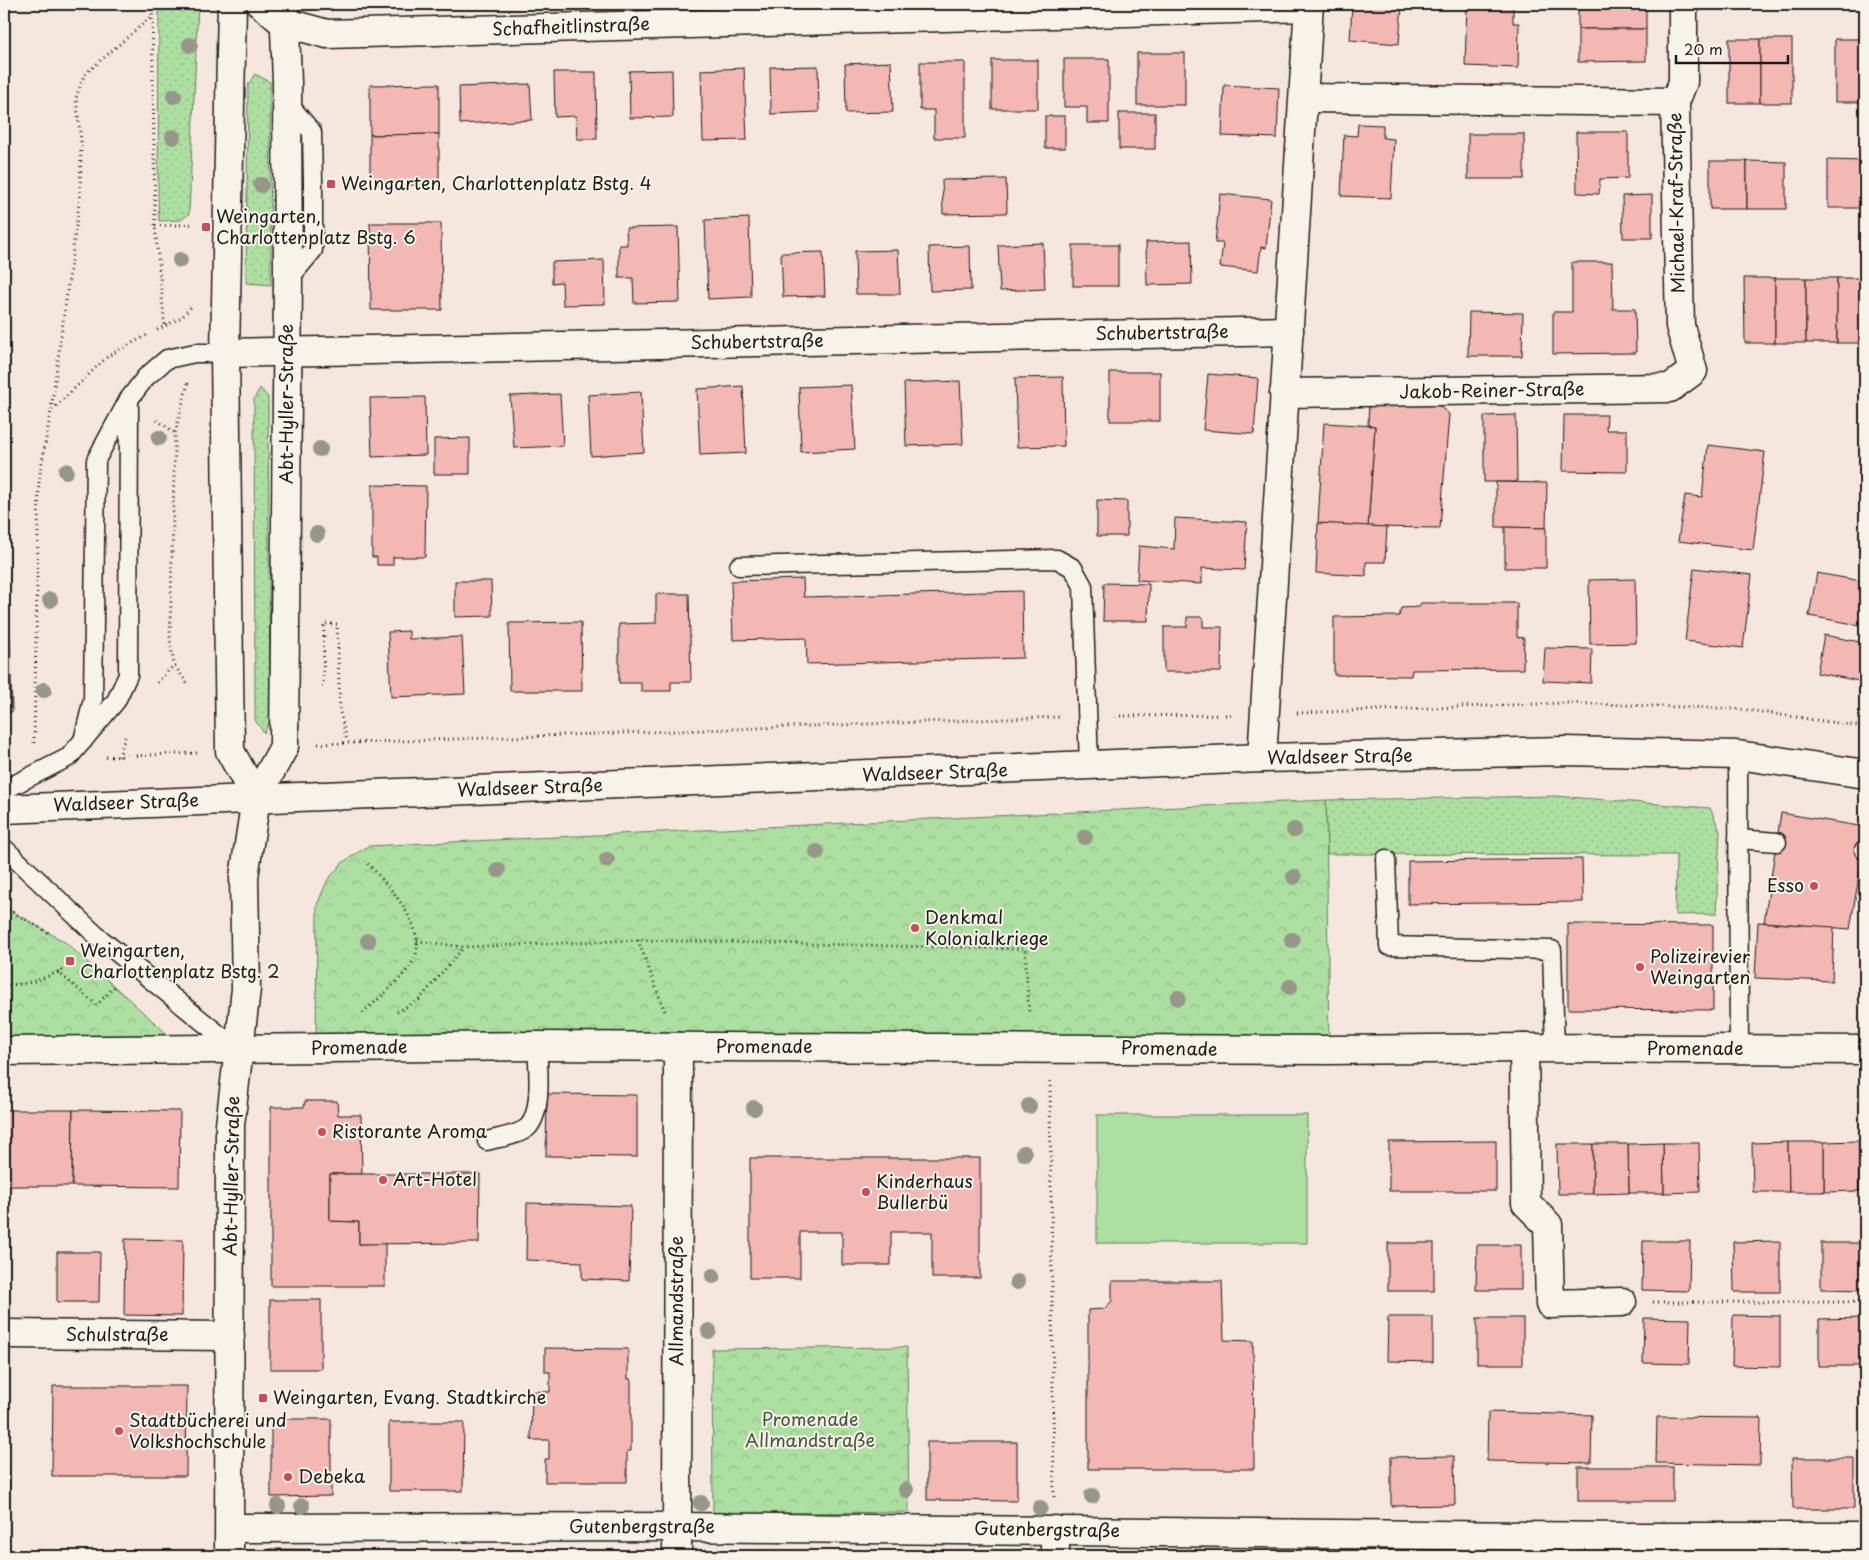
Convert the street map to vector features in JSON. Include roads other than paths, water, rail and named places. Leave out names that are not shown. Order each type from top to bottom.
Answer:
[{"type":"street","points":[[232,4],[224,353],[230,751],[256,798]]},
{"type":"street","name":"Schafheitlinstraße","points":[[262,4],[326,34],[1309,6]]},
{"type":"street","name":"Michael-Kraf-Straße","points":[[1683,4],[1683,82],[1675,102],[1680,326],[1694,371]]},
{"type":"street","points":[[1262,758],[1309,6]]},
{"type":"street","name":"Abt-Hyller-Straße","points":[[229,1556],[230,1125],[246,988],[244,877],[256,798],[284,747],[288,280],[287,102],[283,13]]},
{"type":"street","points":[[1304,98],[1675,102]]},
{"type":"street","name":"Schubertstraße","points":[[224,353],[1289,331]]},
{"type":"street","name":"Jakob-Reiner-Straße","points":[[1284,394],[1670,388],[1694,371]]},
{"type":"street","name":"Waldseer Straße","points":[[4,808],[1262,758],[1565,751],[1738,756],[1865,774]]},
{"type":"street","name":"Promenade","points":[[4,1051],[537,1046],[1329,1050],[1524,1048],[1865,1050]]},
{"type":"street","name":"Allmandstraße","points":[[677,1556],[678,1047]]},
{"type":"street","points":[[1524,1048],[1526,1203],[1548,1225],[1550,1304],[1622,1302]]},
{"type":"street","name":"Schulstraße","points":[[4,1334],[230,1336]]},
{"type":"street","name":"Gutenbergstraße","points":[[230,1528],[677,1527],[1055,1543],[1624,1547],[1865,1536]]},
{"type":"lane","points":[[83,741],[92,699],[96,460],[130,398],[146,377],[167,359],[195,353],[224,353]]},
{"type":"lane","points":[[4,790],[69,757],[116,701],[128,675],[130,398]]},
{"type":"lane","points":[[739,566],[1057,559],[1074,568],[1084,586],[1089,766]]},
{"type":"lane","points":[[1738,756],[1739,1049]]},
{"type":"lane","points":[[1738,839],[1777,842]]},
{"type":"lane","points":[[4,848],[98,937],[238,1050]]},
{"type":"lane","points":[[1386,859],[1389,946],[1552,950],[1554,1048]]},
{"type":"lane","points":[[487,1141],[517,1133],[529,1126],[536,1108],[539,1086],[537,1046]]},
{"type":"place","name":"Weingarten, Charlottenplatz Bstg. 4","points":[[331,184]]},
{"type":"place","name":"Weingarten, Charlottenplatz Bstg. 6","points":[[206,227]]},
{"type":"place","name":"Esso","points":[[1814,886]]},
{"type":"place","name":"Denkmal Kolonialkriege","points":[[915,928]]},
{"type":"place","name":"Weingarten, Charlottenplatz Bstg. 2","points":[[70,961]]},
{"type":"place","name":"Polizeirevier Weingarten","points":[[1640,967]]},
{"type":"place","name":"Ristorante Aroma","points":[[322,1132]]},
{"type":"place","name":"Art-Hotel","points":[[383,1180]]},
{"type":"place","name":"Kinderhaus Bullerbü","points":[[866,1192]]},
{"type":"place","name":"Weingarten, Evang. Stadtkirche","points":[[263,1398]]},
{"type":"place","name":"Stadtbücherei und Volkshochschule","points":[[119,1431]]},
{"type":"place","name":"Debeka","points":[[288,1477]]},
{"type":"park label","name":"Promenade Allmandstraße","points":[[810,1430]]}]
